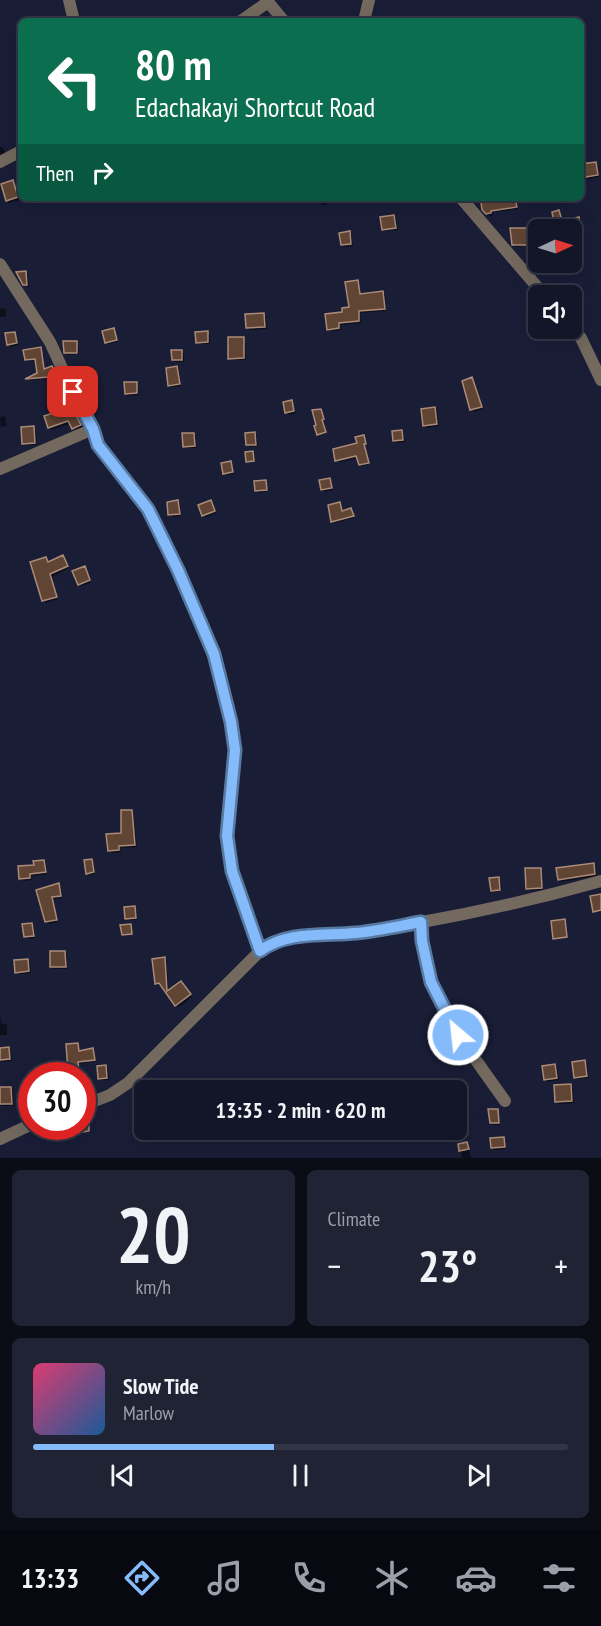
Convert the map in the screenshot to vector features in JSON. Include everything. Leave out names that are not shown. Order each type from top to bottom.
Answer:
[{"type":"street","points":[[69,0],[73,18]]},
{"type":"street","points":[[365,18],[369,0]]},
{"type":"street","points":[[245,18],[267,1],[281,18]]},
{"type":"street","points":[[0,162],[18,153]]},
{"type":"street","points":[[464,201],[536,285]]},
{"type":"street","points":[[0,264],[50,342],[93,429],[98,445],[148,509],[178,570],[214,654],[231,722],[235,750],[227,836],[232,871],[260,951]]},
{"type":"street","points":[[581,339],[601,380]]},
{"type":"street","points":[[0,469],[93,429]]},
{"type":"street","points":[[96,1100],[110,1095],[128,1083],[260,951],[272,943],[284,938],[358,933],[421,922],[541,898],[601,881]]},
{"type":"street","points":[[421,922],[422,941],[431,982],[458,1035],[505,1101]]},
{"type":"street","points":[[0,1139],[18,1131]]},
{"type":"building","points":[[596,162],[598,175],[584,177],[584,164]]},
{"type":"building","points":[[13,180],[18,197],[6,201],[1,184]]},
{"type":"building","points":[[516,201],[517,207],[491,211],[486,214],[482,210],[481,202]]},
{"type":"building","points":[[559,210],[561,219],[553,219],[552,212]]},
{"type":"building","points":[[394,215],[396,228],[382,230],[380,217]]},
{"type":"building","points":[[510,228],[528,228],[528,245],[512,245]]},
{"type":"building","points":[[350,231],[351,244],[341,245],[339,233]]},
{"type":"building","points":[[26,271],[27,285],[23,285],[16,272]]},
{"type":"building","points":[[358,280],[360,294],[383,291],[385,309],[359,311],[359,321],[339,323],[339,328],[327,330],[325,314],[342,312],[342,308],[349,307],[345,282]]},
{"type":"building","points":[[264,313],[265,327],[246,328],[245,314]]},
{"type":"building","points":[[114,328],[117,340],[105,343],[102,331]]},
{"type":"building","points":[[208,331],[208,342],[196,343],[195,332]]},
{"type":"building","points":[[15,332],[17,343],[7,345],[5,333]]},
{"type":"building","points":[[228,337],[244,337],[244,358],[228,359]]},
{"type":"building","points":[[63,341],[77,341],[77,353],[64,353]]},
{"type":"building","points":[[41,347],[44,369],[52,366],[64,392],[58,395],[49,377],[25,379],[37,373],[35,359],[25,360],[23,350]]},
{"type":"building","points":[[171,350],[182,350],[182,360],[172,360]]},
{"type":"building","points":[[177,366],[180,384],[168,386],[166,368]]},
{"type":"building","points":[[472,377],[482,407],[470,410],[462,381]]},
{"type":"building","points":[[124,382],[137,382],[137,393],[125,394]]},
{"type":"building","points":[[292,400],[294,411],[285,413],[283,402]]},
{"type":"building","points":[[70,404],[81,425],[72,429],[68,421],[48,428],[44,416],[62,410]]},
{"type":"building","points":[[435,407],[437,424],[423,426],[421,409]]},
{"type":"building","points":[[321,409],[326,432],[317,435],[312,410]]},
{"type":"building","points":[[34,426],[35,443],[22,444],[21,427]]},
{"type":"building","points":[[402,430],[403,440],[393,441],[392,431]]},
{"type":"building","points":[[255,432],[256,445],[246,445],[245,433]]},
{"type":"building","points":[[182,433],[194,433],[195,446],[183,447]]},
{"type":"building","points":[[364,435],[369,463],[359,465],[356,456],[335,461],[333,449],[357,443],[355,437]]},
{"type":"building","points":[[253,451],[254,461],[246,462],[245,452]]},
{"type":"building","points":[[231,461],[233,472],[223,474],[221,463]]},
{"type":"building","points":[[330,478],[332,488],[321,490],[319,480]]},
{"type":"building","points":[[266,480],[267,490],[255,491],[254,481]]},
{"type":"building","points":[[178,500],[180,514],[168,515],[167,502]]},
{"type":"building","points":[[211,500],[215,511],[202,516],[198,505]]},
{"type":"building","points":[[340,502],[342,511],[351,508],[354,516],[331,522],[328,505]]},
{"type":"building","points":[[63,555],[68,566],[50,574],[57,597],[42,601],[30,562],[46,557],[48,562]]},
{"type":"building","points":[[85,566],[90,580],[78,585],[72,571]]},
{"type":"building","points":[[121,810],[132,810],[135,845],[119,846],[119,850],[108,851],[106,834],[121,833]]},
{"type":"building","points":[[92,859],[94,872],[86,874],[84,860]]},
{"type":"building","points":[[44,860],[46,872],[30,874],[30,878],[19,879],[18,866],[34,865],[33,861]]},
{"type":"building","points":[[594,863],[595,874],[558,880],[556,868]]},
{"type":"building","points":[[525,868],[541,868],[542,888],[526,889]]},
{"type":"building","points":[[499,877],[500,890],[491,891],[489,878]]},
{"type":"building","points":[[59,883],[61,896],[52,897],[57,920],[45,922],[36,890]]},
{"type":"building","points":[[601,894],[601,910],[593,912],[590,896]]},
{"type":"building","points":[[135,906],[136,918],[125,919],[124,907]]},
{"type":"building","points":[[565,919],[567,937],[553,939],[551,921]]},
{"type":"building","points":[[32,923],[34,936],[24,937],[22,924]]},
{"type":"building","points":[[131,924],[132,934],[122,935],[120,925]]},
{"type":"building","points":[[50,951],[65,951],[66,967],[50,967]]},
{"type":"building","points":[[165,957],[167,991],[181,981],[191,994],[175,1006],[159,983],[155,984],[152,959]]},
{"type":"building","points":[[28,959],[29,971],[15,973],[14,960]]},
{"type":"building","points":[[78,1043],[79,1051],[93,1048],[95,1060],[67,1062],[66,1044]]},
{"type":"building","points":[[9,1047],[10,1059],[0,1060],[0,1048]]},
{"type":"building","points":[[585,1060],[587,1076],[574,1078],[572,1062]]},
{"type":"building","points":[[555,1064],[557,1078],[544,1080],[542,1066]]},
{"type":"building","points":[[106,1065],[107,1078],[98,1079],[97,1066]]},
{"type":"building","points":[[571,1084],[572,1101],[555,1102],[554,1085]]},
{"type":"building","points":[[0,1087],[11,1087],[12,1104],[0,1104]]},
{"type":"building","points":[[488,1109],[498,1109],[499,1123],[490,1123]]},
{"type":"building","points":[[504,1137],[505,1147],[491,1148],[490,1138]]},
{"type":"building","points":[[467,1142],[469,1149],[459,1151],[458,1144]]},
{"type":"route","points":[[73,392],[93,429],[98,445],[148,509],[178,570],[214,654],[231,722],[235,750],[227,836],[232,871],[260,951],[284,938],[358,933],[421,922],[422,941],[431,982],[458,1035]]}]
